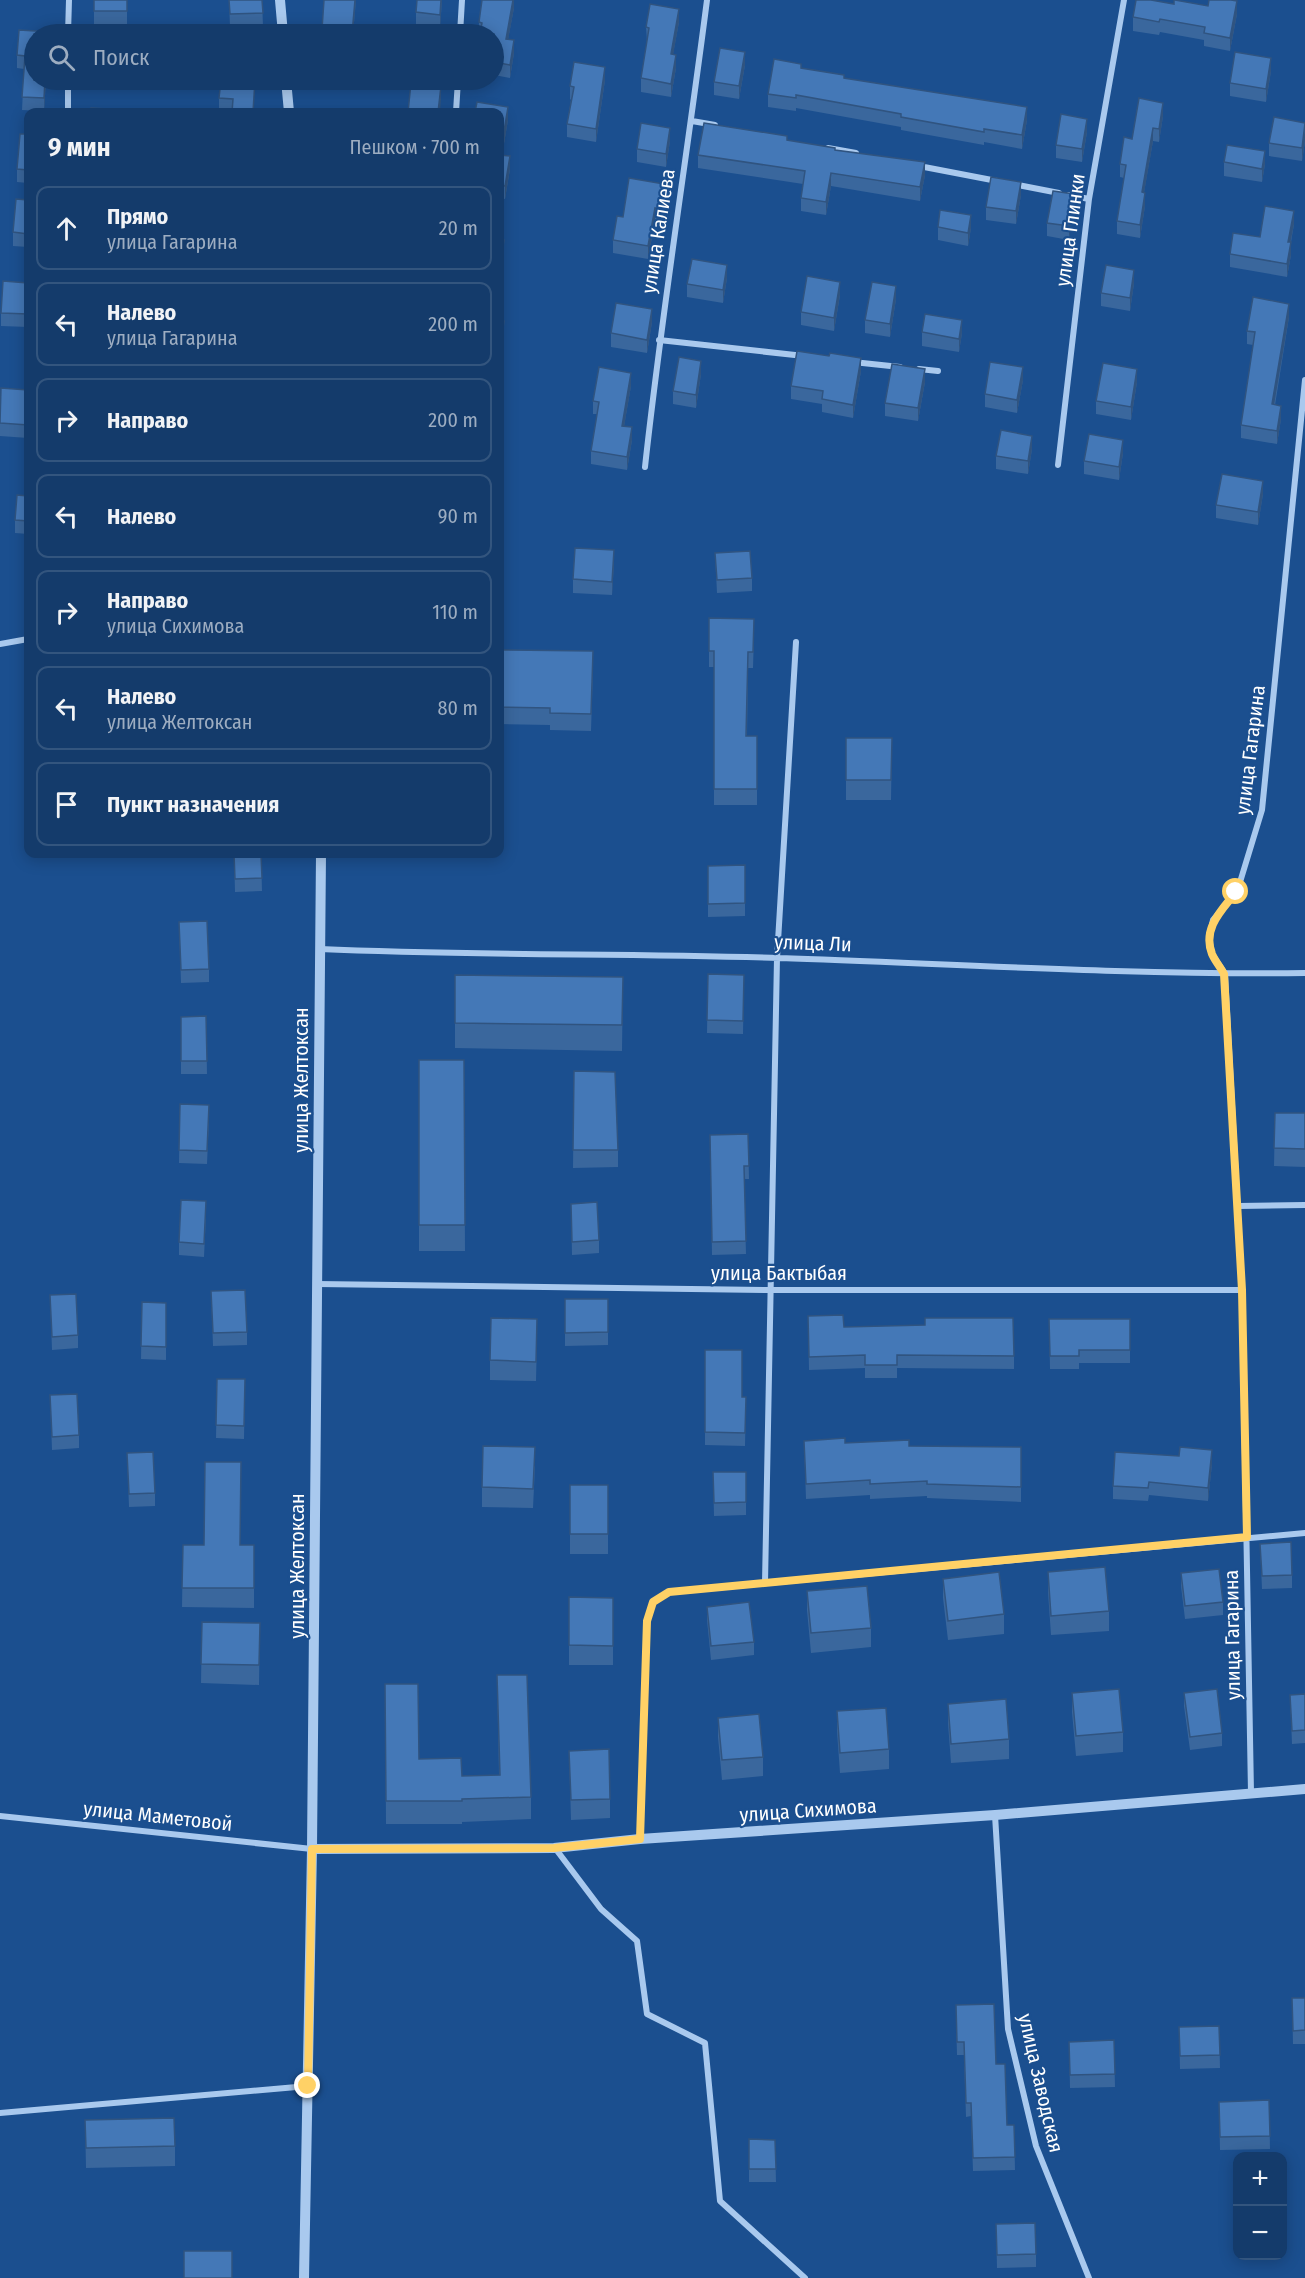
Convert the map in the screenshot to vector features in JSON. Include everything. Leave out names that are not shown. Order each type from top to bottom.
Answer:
[{"type":"street","points":[[68,24],[69,0]]},
{"type":"street","points":[[280,0],[282,24]]},
{"type":"street","points":[[461,24],[462,0]]},
{"type":"street","name":"улица Калиева","points":[[645,466],[659,340],[692,121],[707,0]]},
{"type":"street","name":"улица Глинки","points":[[1058,465],[1089,199],[1124,0]]},
{"type":"street","points":[[68,90],[68,108]]},
{"type":"street","points":[[287,90],[289,108]]},
{"type":"street","points":[[456,108],[457,90]]},
{"type":"street","points":[[692,121],[727,128]]},
{"type":"street","points":[[820,146],[867,155]]},
{"type":"street","points":[[914,165],[1089,199]]},
{"type":"street","points":[[659,340],[810,357]]},
{"type":"street","points":[[845,361],[903,368]]},
{"type":"street","points":[[914,369],[938,372]]},
{"type":"street","name":"улица Гагарина","points":[[1251,1793],[1242,1290],[1238,1206],[1224,974],[1212,954],[1209,938],[1213,920],[1236,892],[1262,810],[1305,380]]},
{"type":"street","points":[[0,644],[24,640]]},
{"type":"street","points":[[765,1583],[777,958],[796,642]]},
{"type":"street","name":"улица Желтоксан","points":[[304,2278],[312,1849],[321,858]]},
{"type":"street","name":"улица Ли","points":[[320,949],[410,953],[777,958],[1224,974],[1305,973]]},
{"type":"street","points":[[1238,1206],[1305,1205]]},
{"type":"street","name":"улица Бактыбая","points":[[317,1284],[770,1290],[1242,1290]]},
{"type":"street","points":[[640,1839],[647,1621],[653,1602],[669,1592],[1305,1533]]},
{"type":"street","name":"улица Сихимова","points":[[312,1849],[554,1848],[640,1839],[995,1815],[1305,1789]]},
{"type":"street","name":"улица Маметовой","points":[[0,1815],[312,1849]]},
{"type":"street","name":"улица Заводская","points":[[995,1815],[1008,2029],[1036,2146],[1089,2278]]},
{"type":"street","points":[[554,1848],[601,1909],[637,1941],[647,2014],[705,2043],[720,2201],[805,2278]]},
{"type":"street","points":[[0,2113],[308,2086]]},
{"type":"building","points":[[94,0],[127,0],[127,11],[94,11]]},
{"type":"building","points":[[229,0],[262,0],[263,13],[230,14]]},
{"type":"building","points":[[324,0],[355,0],[353,24],[322,24]]},
{"type":"building","points":[[417,0],[441,0],[440,15],[416,12]]},
{"type":"building","points":[[482,0],[513,0],[506,39],[514,40],[510,65],[504,64],[504,24],[479,22]]},
{"type":"building","points":[[1136,0],[1174,4],[1175,0],[1208,6],[1209,0],[1237,1],[1230,38],[1204,33],[1205,27],[1133,17]]},
{"type":"building","points":[[650,4],[679,9],[671,54],[676,55],[671,84],[641,78],[649,28],[646,27]]},
{"type":"building","points":[[19,30],[24,30],[24,56],[17,55]]},
{"type":"building","points":[[720,48],[745,52],[739,86],[714,82]]},
{"type":"building","points":[[1235,52],[1271,58],[1266,89],[1230,83]]},
{"type":"building","points":[[774,59],[801,64],[801,68],[844,75],[844,78],[1027,107],[1022,135],[984,129],[984,132],[796,95],[796,98],[768,94]]},
{"type":"building","points":[[574,62],[605,67],[596,129],[567,124],[574,87],[570,86]]},
{"type":"building","points":[[24,70],[24,90],[44,90],[44,98],[22,97]]},
{"type":"building","points":[[220,90],[254,90],[253,108],[232,108],[233,99],[219,98]]},
{"type":"building","points":[[410,90],[441,90],[438,108],[408,108]]},
{"type":"building","points":[[1139,98],[1163,103],[1159,129],[1153,128],[1142,192],[1145,193],[1140,225],[1117,221],[1126,165],[1120,164],[1124,137],[1132,139]]},
{"type":"building","points":[[477,102],[508,107],[504,131],[504,108],[476,108]]},
{"type":"building","points":[[1061,114],[1087,119],[1082,149],[1056,145]]},
{"type":"building","points":[[1274,117],[1305,123],[1302,148],[1269,143]]},
{"type":"building","points":[[641,123],[670,128],[666,154],[637,149]]},
{"type":"building","points":[[704,123],[787,136],[787,140],[835,148],[835,150],[925,162],[920,187],[831,173],[826,202],[801,198],[805,171],[698,155]]},
{"type":"building","points":[[20,134],[24,134],[24,170],[17,169]]},
{"type":"building","points":[[1227,145],[1265,151],[1262,169],[1224,162]]},
{"type":"building","points":[[504,155],[510,156],[504,186]]},
{"type":"building","points":[[991,177],[1021,182],[1016,211],[986,207]]},
{"type":"building","points":[[629,178],[664,184],[660,209],[655,208],[648,246],[613,240],[617,216],[623,217]]},
{"type":"building","points":[[1053,191],[1074,194],[1069,226],[1047,223]]},
{"type":"building","points":[[16,199],[24,200],[24,233],[13,232]]},
{"type":"building","points":[[1265,206],[1294,211],[1288,242],[1291,242],[1287,264],[1230,254],[1233,233],[1260,237]]},
{"type":"building","points":[[940,210],[971,215],[968,233],[938,227]]},
{"type":"building","points":[[692,259],[727,265],[723,290],[687,284]]},
{"type":"building","points":[[1106,265],[1134,270],[1130,298],[1101,293]]},
{"type":"building","points":[[807,276],[840,282],[834,318],[801,312]]},
{"type":"building","points":[[3,281],[24,283],[24,314],[1,313]]},
{"type":"building","points":[[872,282],[896,286],[890,324],[865,320]]},
{"type":"building","points":[[1253,297],[1289,304],[1272,404],[1281,406],[1277,431],[1241,425],[1255,332],[1247,331]]},
{"type":"building","points":[[616,303],[652,309],[647,340],[611,333]]},
{"type":"building","points":[[925,314],[962,320],[959,339],[922,332]]},
{"type":"building","points":[[797,351],[861,358],[853,405],[822,399],[823,391],[791,386]]},
{"type":"building","points":[[679,357],[701,361],[696,395],[673,391]]},
{"type":"building","points":[[990,362],[1023,367],[1017,400],[985,394]]},
{"type":"building","points":[[1103,363],[1137,369],[1131,407],[1096,401]]},
{"type":"building","points":[[892,364],[925,369],[918,408],[885,403]]},
{"type":"building","points":[[599,367],[631,373],[622,426],[632,427],[627,457],[591,451],[599,402],[593,401]]},
{"type":"building","points":[[1,388],[24,390],[24,425],[0,423]]},
{"type":"building","points":[[1001,430],[1032,436],[1028,461],[996,456]]},
{"type":"building","points":[[1089,434],[1123,440],[1119,467],[1084,461]]},
{"type":"building","points":[[1222,474],[1263,481],[1258,512],[1216,505]]},
{"type":"building","points":[[17,495],[24,496],[24,521],[15,520]]},
{"type":"building","points":[[575,548],[614,550],[612,582],[573,579]]},
{"type":"building","points":[[750,551],[752,578],[717,580],[715,553]]},
{"type":"building","points":[[709,618],[754,619],[753,652],[748,652],[746,736],[757,736],[757,789],[714,789],[714,651],[709,651]]},
{"type":"building","points":[[504,650],[593,651],[591,714],[550,713],[550,708],[504,707]]},
{"type":"building","points":[[846,738],[892,738],[891,780],[846,780]]},
{"type":"building","points":[[234,858],[261,858],[262,878],[235,879]]},
{"type":"building","points":[[745,865],[745,903],[708,904],[708,866]]},
{"type":"building","points":[[207,921],[209,969],[181,970],[179,922]]},
{"type":"building","points":[[708,974],[744,975],[743,1021],[707,1020]]},
{"type":"building","points":[[455,975],[623,977],[622,1025],[455,1023]]},
{"type":"building","points":[[206,1016],[207,1061],[181,1061],[181,1017]]},
{"type":"building","points":[[419,1060],[464,1060],[465,1225],[419,1225]]},
{"type":"building","points":[[574,1071],[615,1072],[618,1150],[573,1150]]},
{"type":"building","points":[[180,1104],[209,1105],[207,1151],[179,1150]]},
{"type":"building","points":[[1275,1113],[1305,1113],[1305,1149],[1274,1148]]},
{"type":"building","points":[[748,1134],[749,1166],[744,1166],[746,1241],[712,1242],[710,1135]]},
{"type":"building","points":[[181,1200],[206,1201],[204,1244],[179,1242]]},
{"type":"building","points":[[597,1202],[599,1240],[572,1242],[571,1204]]},
{"type":"building","points":[[245,1290],[247,1332],[213,1333],[211,1291]]},
{"type":"building","points":[[76,1294],[78,1335],[52,1337],[50,1295]]},
{"type":"building","points":[[565,1299],[608,1299],[608,1332],[565,1333]]},
{"type":"building","points":[[142,1302],[166,1303],[166,1347],[141,1346]]},
{"type":"building","points":[[843,1315],[844,1327],[925,1325],[925,1318],[1013,1318],[1014,1356],[897,1355],[897,1365],[865,1365],[865,1355],[809,1357],[808,1316]]},
{"type":"building","points":[[491,1318],[537,1319],[536,1362],[490,1360]]},
{"type":"building","points":[[1049,1319],[1130,1319],[1130,1350],[1079,1350],[1079,1356],[1050,1356]]},
{"type":"building","points":[[705,1350],[742,1350],[742,1397],[746,1397],[745,1433],[705,1432]]},
{"type":"building","points":[[217,1379],[245,1379],[244,1426],[216,1425]]},
{"type":"building","points":[[77,1394],[79,1435],[52,1437],[50,1395]]},
{"type":"building","points":[[845,1438],[845,1443],[909,1440],[909,1446],[1021,1447],[1021,1487],[927,1484],[927,1481],[870,1484],[870,1480],[806,1484],[804,1441]]},
{"type":"building","points":[[483,1446],[535,1447],[533,1489],[482,1487]]},
{"type":"building","points":[[1180,1447],[1212,1450],[1208,1488],[1149,1482],[1148,1488],[1113,1486],[1115,1452],[1179,1456]]},
{"type":"building","points":[[153,1452],[155,1493],[129,1494],[127,1453]]},
{"type":"building","points":[[205,1462],[241,1462],[240,1545],[254,1545],[254,1588],[182,1588],[183,1545],[204,1545]]},
{"type":"building","points":[[713,1472],[746,1472],[746,1502],[714,1503]]},
{"type":"building","points":[[570,1485],[608,1485],[608,1534],[570,1534]]},
{"type":"building","points":[[1291,1542],[1292,1575],[1262,1576],[1260,1544]]},
{"type":"building","points":[[1105,1567],[1109,1611],[1051,1616],[1048,1572]]},
{"type":"building","points":[[1219,1569],[1223,1602],[1185,1606],[1181,1573]]},
{"type":"building","points":[[999,1572],[1004,1614],[948,1621],[943,1579]]},
{"type":"building","points":[[867,1586],[871,1628],[811,1633],[807,1591]]},
{"type":"building","points":[[569,1597],[613,1598],[613,1646],[569,1645]]},
{"type":"building","points":[[749,1602],[754,1642],[711,1646],[707,1607]]},
{"type":"building","points":[[202,1622],[260,1623],[259,1665],[201,1664]]},
{"type":"building","points":[[497,1675],[527,1675],[531,1797],[462,1799],[462,1801],[386,1801],[385,1684],[418,1684],[419,1759],[461,1758],[462,1776],[500,1775]]},
{"type":"building","points":[[1119,1689],[1123,1732],[1076,1736],[1072,1693]]},
{"type":"building","points":[[1217,1689],[1222,1733],[1190,1737],[1184,1693]]},
{"type":"building","points":[[1305,1694],[1305,1730],[1292,1731],[1290,1695]]},
{"type":"building","points":[[1006,1699],[1009,1739],[951,1744],[948,1704]]},
{"type":"building","points":[[886,1708],[889,1749],[840,1753],[837,1711]]},
{"type":"building","points":[[759,1714],[763,1757],[722,1760],[718,1718]]},
{"type":"building","points":[[609,1749],[610,1799],[571,1800],[569,1751]]},
{"type":"building","points":[[1292,1998],[1305,1998],[1305,2030],[1293,2031]]},
{"type":"building","points":[[994,2004],[996,2064],[1005,2064],[1007,2125],[1014,2125],[1015,2157],[973,2158],[971,2103],[966,2103],[964,2042],[957,2042],[956,2005]]},
{"type":"building","points":[[1219,2026],[1220,2055],[1180,2056],[1179,2027]]},
{"type":"building","points":[[1114,2040],[1115,2074],[1070,2075],[1069,2042]]},
{"type":"building","points":[[1269,2100],[1270,2136],[1220,2137],[1219,2102]]},
{"type":"building","points":[[174,2118],[175,2146],[86,2148],[85,2120]]},
{"type":"building","points":[[749,2139],[775,2140],[776,2169],[749,2169]]},
{"type":"building","points":[[1035,2223],[1036,2254],[997,2255],[996,2224]]},
{"type":"building","points":[[184,2251],[232,2251],[232,2278],[184,2278]]},
{"type":"route","points":[[308,2086],[312,1849],[554,1848],[640,1839],[647,1621],[653,1602],[669,1592],[1247,1537],[1242,1290],[1224,974],[1212,954],[1209,938],[1213,920],[1236,892]]}]
